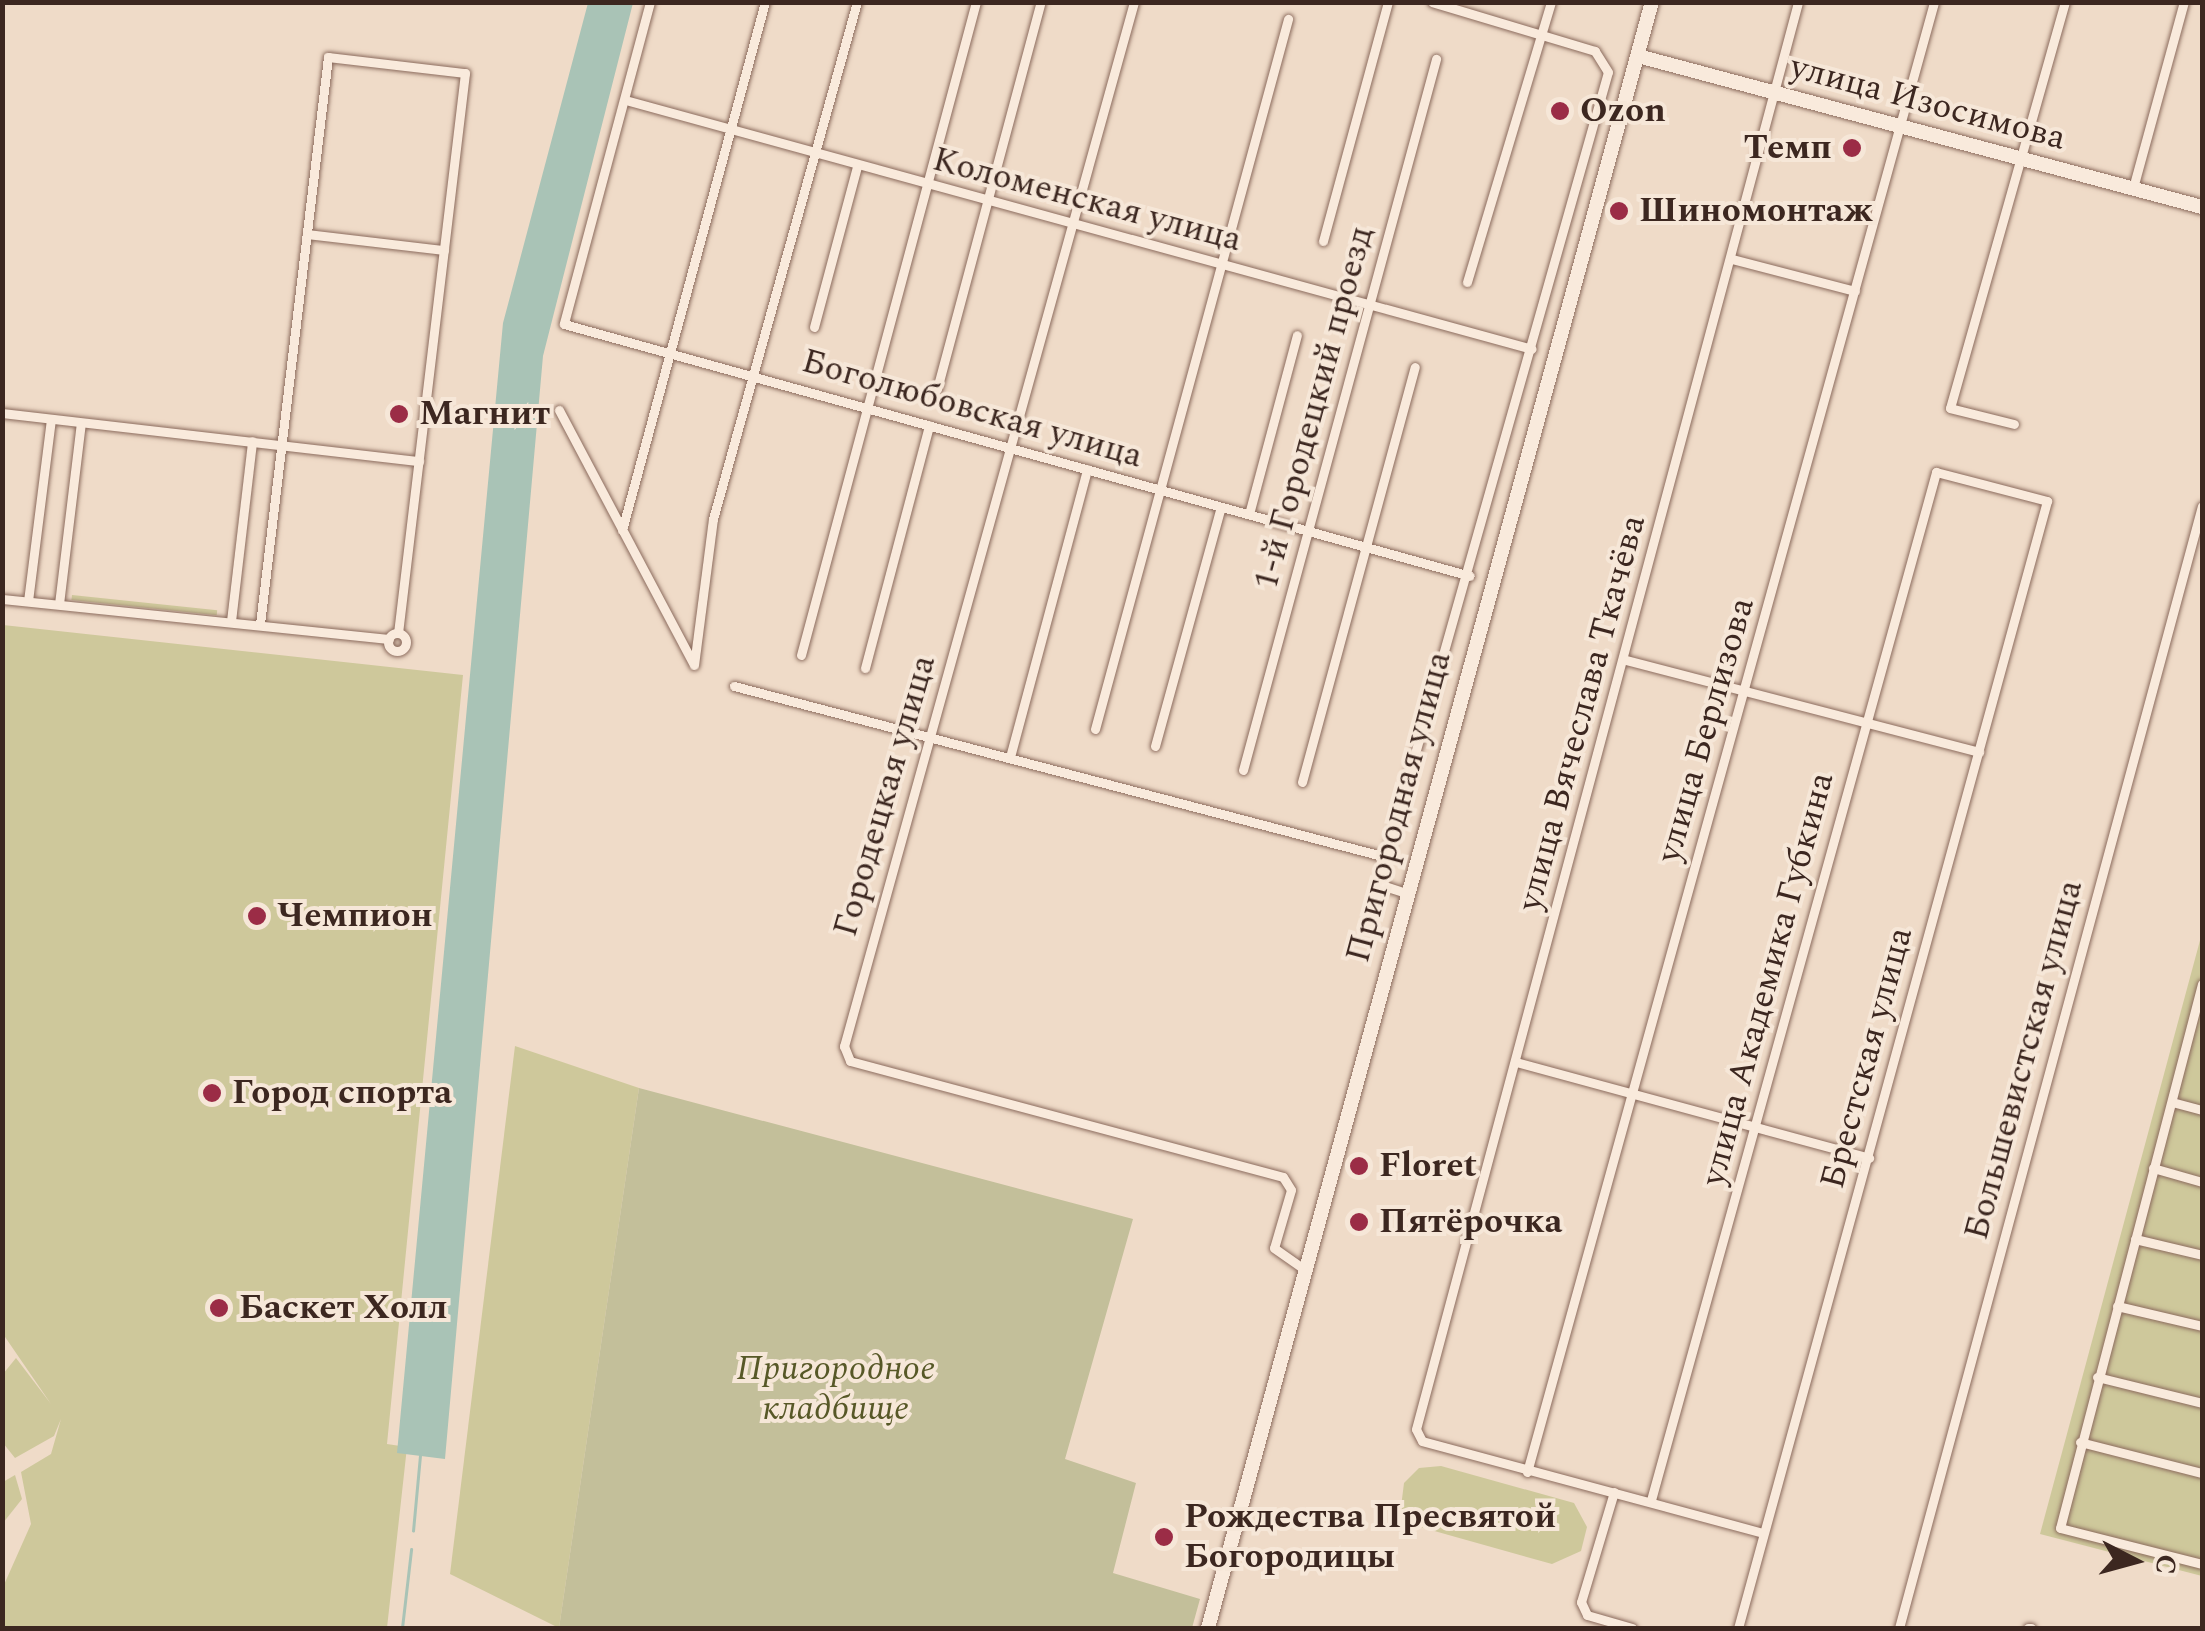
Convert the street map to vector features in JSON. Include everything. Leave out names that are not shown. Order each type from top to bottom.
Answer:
[{"type":"street","points":[[628,101],[650,2]]},
{"type":"street","points":[[622,530],[765,2]]},
{"type":"street","points":[[558,410],[694,665],[713,519],[756,377],[857,2]]},
{"type":"street","points":[[801,655],[976,2]]},
{"type":"street","points":[[937,389],[1041,2]]},
{"type":"street","name":"Городецкая улица","points":[[1134,2],[846,1055],[1283,1178],[1291,1190],[1274,1248],[1303,1268]]},
{"type":"street","points":[[1323,240],[1388,2]]},
{"type":"street","points":[[1406,893],[1384,886],[1386,857],[1456,629],[1608,72],[1596,51],[1432,2]]},
{"type":"street","points":[[1467,282],[1538,32],[1551,2]]},
{"type":"street","name":"Пригородная улица","points":[[1208,1628],[1303,1268],[1652,2]]},
{"type":"street","name":"улица Вячеслава Ткачёва","points":[[1528,1472],[1417,1437],[1798,2]]},
{"type":"street","name":"улица Берлизова","points":[[1528,1472],[1934,2]]},
{"type":"street","points":[[2014,424],[1950,408],[2026,160],[2065,2]]},
{"type":"street","points":[[2133,188],[2184,2]]},
{"type":"street","points":[[1095,729],[1288,19]]},
{"type":"street","name":"улица Изосимова","points":[[1638,56],[2202,207]]},
{"type":"street","points":[[2,598],[231,622],[393,636],[419,461],[465,73],[328,57],[260,624]]},
{"type":"street","name":"1-й Городецкий проезд","points":[[1244,770],[1436,59]]},
{"type":"street","name":"Коломенская улица","points":[[628,101],[1532,349]]},
{"type":"street","name":"Боголюбовская улица","points":[[628,101],[564,324],[1470,576]]},
{"type":"street","points":[[814,328],[857,166]]},
{"type":"street","points":[[307,234],[444,250]]},
{"type":"street","points":[[1732,260],[1855,291]]},
{"type":"street","points":[[1537,330],[1560,338]]},
{"type":"street","points":[[1249,514],[1297,336]]},
{"type":"street","points":[[1302,782],[1415,367]]},
{"type":"street","points":[[2,414],[419,461]]},
{"type":"street","points":[[28,601],[51,419]]},
{"type":"street","points":[[59,604],[81,422]]},
{"type":"street","points":[[864,668],[929,425]]},
{"type":"street","points":[[231,622],[252,441]]},
{"type":"street","points":[[1010,757],[1086,469]]},
{"type":"street","name":"улица Академика Губкина","points":[[1651,1500],[1936,472],[2046,501]]},
{"type":"street","name":"Брестская улица","points":[[1738,1628],[2046,501]]},
{"type":"street","points":[[1155,746],[1221,506]]},
{"type":"street","name":"Большевистская улица","points":[[1899,1628],[2202,506]]},
{"type":"street","points":[[1456,629],[1477,635]]},
{"type":"street","points":[[1626,660],[1979,752]]},
{"type":"street","points":[[734,686],[1386,857]]},
{"type":"street","points":[[2202,984],[2060,1528],[2202,1564]]},
{"type":"street","points":[[2190,1032],[2202,1036]]},
{"type":"street","points":[[1516,1062],[1869,1158]]},
{"type":"street","points":[[2172,1102],[2202,1110]]},
{"type":"street","points":[[2153,1168],[2202,1182]]},
{"type":"street","points":[[2134,1238],[2202,1255]]},
{"type":"street","points":[[2117,1306],[2202,1326]]},
{"type":"street","points":[[2098,1377],[2202,1403]]},
{"type":"street","points":[[2080,1442],[2202,1473]]},
{"type":"street","points":[[1528,1472],[1651,1500],[1763,1533]]},
{"type":"street","points":[[1614,1492],[1581,1602],[1588,1616],[1632,1628]]},
{"type":"shaded area","points":[[588,3],[633,3],[543,356],[445,1459],[397,1453],[503,323]]},
{"type":"shaded area","points":[[72,595],[217,610],[217,615],[71,600]]},
{"type":"shaded area","name":"Город спорта","points":[[3,625],[463,675],[387,1444],[407,1447],[387,1628],[3,1628],[3,1587],[31,1524],[21,1472],[51,1454],[61,1419],[54,1436],[15,1458],[3,1443],[3,1374],[16,1358],[51,1404],[3,1334]]},
{"type":"shaded area","points":[[2202,933],[2202,1576],[2040,1534]]},
{"type":"shaded area","points":[[515,1046],[639,1088],[559,1628],[450,1574]]},
{"type":"shaded area","points":[[1441,1466],[1574,1503],[1587,1527],[1581,1551],[1552,1564],[1413,1525],[1401,1507],[1404,1483],[1419,1468]]},
{"type":"shaded area","points":[[15,1475],[22,1499],[3,1523],[3,1482]]},
{"type":"green space","name":"Пригородное кладбище","points":[[639,1088],[1133,1219],[1065,1459],[1136,1483],[1113,1573],[1200,1599],[1192,1628],[559,1628]]},
{"type":"waterway","points":[[413,1531],[420,1456]]},
{"type":"waterway","points":[[402,1628],[411,1550]]},
{"type":"place","name":"Ozon","points":[[1560,111]]},
{"type":"place","name":"Темп","points":[[1852,148]]},
{"type":"place","name":"Шиномонтаж","points":[[1619,211]]},
{"type":"place","name":"Магнит","points":[[399,414]]},
{"type":"place","name":"Чемпион","points":[[257,916]]},
{"type":"place","name":"Город спорта","points":[[212,1093]]},
{"type":"place","name":"Floret","points":[[1359,1166]]},
{"type":"place","name":"Пятёрочка","points":[[1359,1222]]},
{"type":"place","name":"Баскет Холл","points":[[219,1308]]},
{"type":"place","name":"Рождества Пресвятой Богородицы","points":[[1164,1537]]}]
